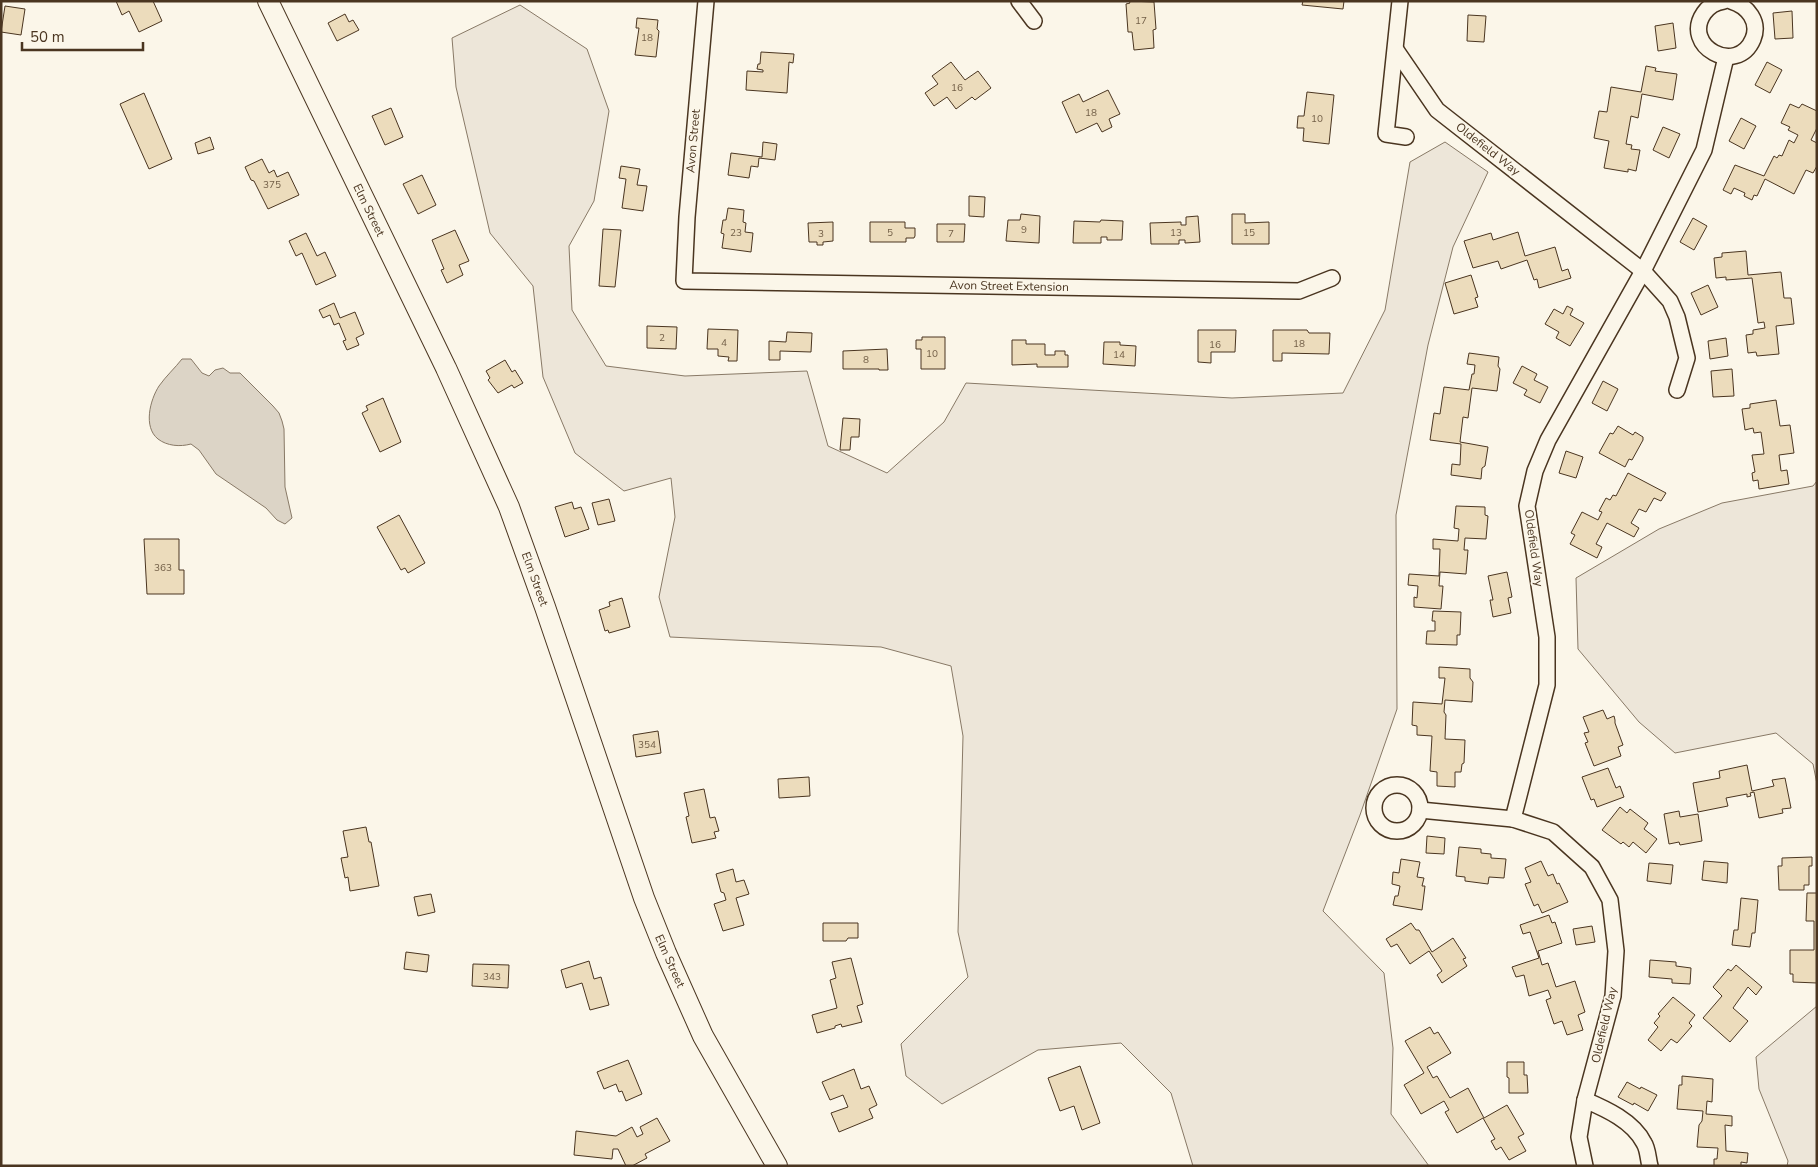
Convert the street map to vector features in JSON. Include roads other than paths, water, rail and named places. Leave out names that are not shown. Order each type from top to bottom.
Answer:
[{"type":"street","name":"Elm Street","points":[[268,1],[446,368],[509,507],[655,926],[703,1036],[777,1166]]},
{"type":"street","name":"Avon Street","points":[[684,281],[687,217],[706,1]]},
{"type":"street","points":[[1019,1],[1034,21]]},
{"type":"street","points":[[1400,1],[1386,134],[1406,137]]},
{"type":"street","points":[[1724,1],[1711,6],[1705,12],[1699,28],[1700,36],[1710,51],[1726,57],[1744,51],[1754,35],[1755,26],[1752,16],[1746,8],[1731,1]]},
{"type":"street","name":"Oldefield Way","points":[[1396,50],[1437,110],[1643,271],[1670,301],[1678,317],[1687,358],[1677,390]]},
{"type":"street","name":"Oldefield Way","points":[[1513,819],[1547,685],[1547,637],[1527,506],[1534,471],[1548,440],[1643,271],[1704,150],[1726,57]]},
{"type":"street","name":"Avon Street Extension","points":[[684,281],[1299,291],[1332,278]]},
{"type":"street","name":"Oldefield Way","points":[[1420,810],[1513,819],[1553,832],[1592,867],[1610,900],[1616,951],[1613,996],[1585,1100],[1579,1138],[1584,1166]]},
{"type":"street","points":[[1585,1100],[1608,1110],[1629,1126],[1645,1143],[1650,1166]]}]
